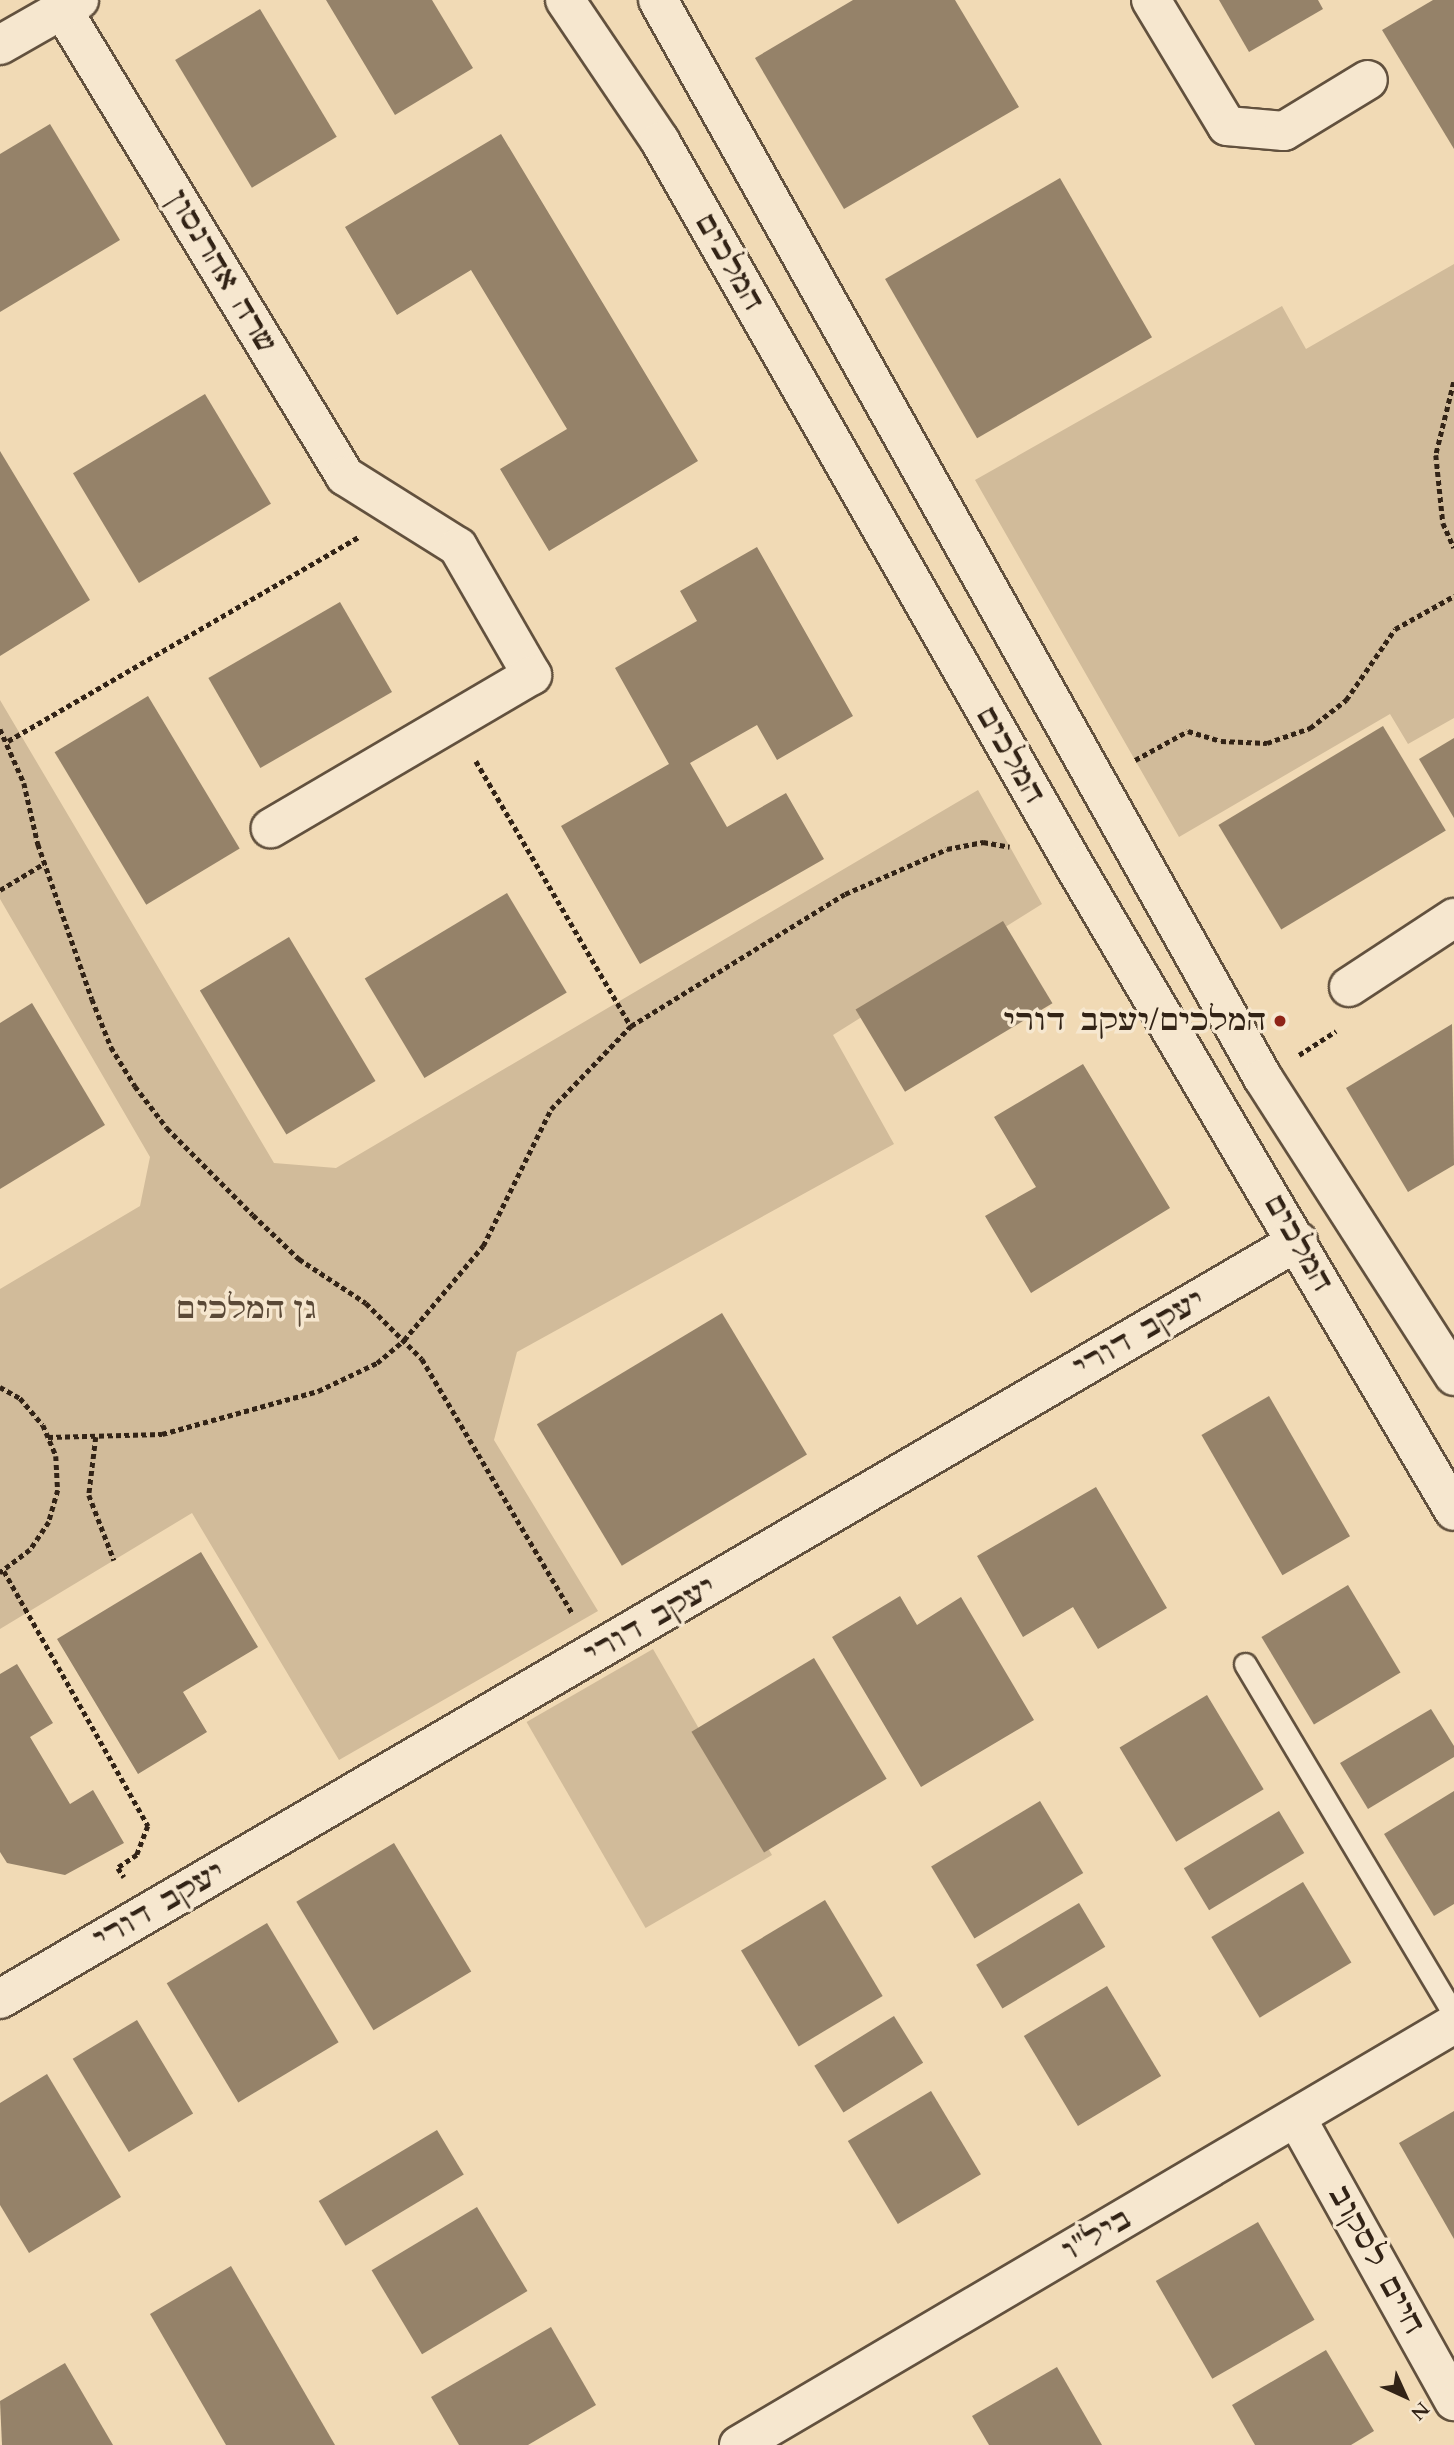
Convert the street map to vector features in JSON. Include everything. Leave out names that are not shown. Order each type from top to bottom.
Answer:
[{"type":"street","name":"המלכים","points":[[565,0],[660,141],[1075,867],[1298,1241],[1454,1511]]},
{"type":"street","name":"המלכים","points":[[658,0],[1263,1078],[1454,1376]]},
{"type":"street","points":[[1152,0],[1227,126],[1284,131],[1368,80]]},
{"type":"street","points":[[0,45],[71,5]]},
{"type":"street","name":"שרה אהרנסון","points":[[71,5],[345,476],[458,547],[532,675],[271,828]]},
{"type":"street","points":[[1349,987],[1454,918]]},
{"type":"street","name":"יעקב דורי","points":[[0,1999],[1298,1241]]},
{"type":"street","name":"ביל\"ו","points":[[739,2445],[1297,2119],[1454,2024]]},
{"type":"street","name":"חיים לסקוב","points":[[1297,2119],[1454,2401]]},
{"type":"lane","points":[[1245,1664],[1454,2014]]},
{"type":"path","points":[[1454,382],[1436,455],[1443,523],[1454,548]]},
{"type":"path","points":[[8,741],[403,510]]},
{"type":"path","points":[[1128,764],[1188,731],[1221,741],[1267,743],[1310,729],[1346,700],[1395,629],[1454,596]]},
{"type":"path","points":[[454,721],[631,1026]]},
{"type":"path","points":[[0,729],[8,741],[45,863],[111,1047],[143,1097],[202,1165],[290,1250],[366,1303],[404,1340],[448,1398],[595,1653]]},
{"type":"path","points":[[48,1437],[162,1434],[239,1416],[347,1379],[404,1340],[483,1246],[551,1110],[631,1026],[845,894],[947,849],[983,842],[1020,854]]},
{"type":"path","points":[[0,890],[45,863]]},
{"type":"path","points":[[0,1387],[20,1398],[48,1437],[56,1456],[58,1489],[49,1522],[30,1550],[2,1572],[148,1826],[137,1855],[118,1868],[146,1914]]},
{"type":"path","points":[[96,1437],[90,1504],[114,1560]]},
{"type":"green space","points":[[1454,264],[1454,718],[1408,744],[1390,714],[1179,837],[975,480],[1282,306],[1306,349]]},
{"type":"green space","name":"גן המלכים","points":[[0,700],[274,1163],[336,1168],[978,790],[1042,904],[833,1035],[894,1144],[517,1352],[494,1440],[598,1611],[339,1760],[192,1513],[0,1629],[0,1289],[140,1206],[150,1157],[0,899]]},
{"type":"green space","points":[[653,1649],[772,1855],[646,1928],[527,1722]]},
{"type":"building","points":[[326,0],[432,0],[473,68],[395,115]]},
{"type":"building","points":[[853,0],[955,0],[1019,107],[844,209],[755,58]]},
{"type":"building","points":[[1219,0],[1318,0],[1323,9],[1249,52]]},
{"type":"building","points":[[1433,0],[1454,0],[1454,149],[1382,30]]},
{"type":"building","points":[[260,9],[337,137],[252,188],[175,60]]},
{"type":"building","points":[[50,124],[120,240],[0,312],[0,154]]},
{"type":"building","points":[[501,134],[698,461],[549,551],[500,469],[567,429],[471,270],[397,315],[345,227]]},
{"type":"building","points":[[1060,178],[1152,337],[977,438],[885,279]]},
{"type":"building","points":[[205,394],[271,504],[139,583],[73,473]]},
{"type":"building","points":[[0,451],[90,600],[0,656]]},
{"type":"building","points":[[757,547],[853,716],[777,760],[757,725],[690,763],[727,827],[786,793],[824,859],[640,964],[561,826],[669,764],[615,668],[697,621],[680,591]]},
{"type":"building","points":[[340,602],[392,692],[260,768],[208,678]]},
{"type":"building","points":[[148,696],[240,849],[146,905],[55,752]]},
{"type":"building","points":[[1383,726],[1446,831],[1281,929],[1218,825]]},
{"type":"building","points":[[1454,738],[1454,818],[1419,759]]},
{"type":"building","points":[[507,893],[567,992],[424,1078],[365,978]]},
{"type":"building","points":[[1003,921],[1052,1003],[905,1092],[856,1010]]},
{"type":"building","points":[[289,937],[376,1081],[286,1135],[200,991]]},
{"type":"building","points":[[32,1003],[105,1125],[0,1189],[0,1023]]},
{"type":"building","points":[[1452,1024],[1454,1165],[1408,1192],[1346,1088]]},
{"type":"building","points":[[1083,1064],[1170,1208],[1031,1293],[985,1216],[1036,1187],[994,1117]]},
{"type":"building","points":[[722,1313],[807,1454],[622,1566],[537,1424]]},
{"type":"building","points":[[1269,1396],[1350,1536],[1282,1575],[1201,1435]]},
{"type":"building","points":[[1096,1487],[1167,1608],[1098,1649],[1073,1607],[1023,1637],[977,1556]]},
{"type":"building","points":[[201,1552],[258,1647],[183,1692],[207,1732],[138,1774],[57,1639]]},
{"type":"building","points":[[1348,1585],[1401,1672],[1314,1724],[1261,1637]]},
{"type":"building","points":[[900,1596],[917,1625],[961,1597],[1034,1720],[921,1787],[832,1637]]},
{"type":"building","points":[[814,1658],[887,1779],[764,1853],[691,1732]]},
{"type":"building","points":[[17,1664],[53,1723],[30,1737],[70,1804],[93,1790],[124,1843],[65,1875],[7,1863],[0,1852],[0,1674]]},
{"type":"building","points":[[1207,1695],[1264,1789],[1176,1842],[1120,1748]]},
{"type":"building","points":[[1431,1709],[1454,1746],[1454,1757],[1368,1809],[1340,1763]]},
{"type":"building","points":[[1454,1791],[1454,1904],[1434,1916],[1384,1834]]},
{"type":"building","points":[[1040,1801],[1083,1873],[974,1938],[931,1866]]},
{"type":"building","points":[[1279,1811],[1304,1853],[1209,1910],[1184,1868]]},
{"type":"building","points":[[394,1843],[471,1972],[374,2030],[296,1902]]},
{"type":"building","points":[[1303,1882],[1351,1963],[1260,2018],[1211,1937]]},
{"type":"building","points":[[825,1900],[883,1996],[799,2046],[741,1950]]},
{"type":"building","points":[[1079,1903],[1105,1947],[1002,2009],[976,1965]]},
{"type":"building","points":[[267,1923],[339,2042],[238,2102],[167,1983]]},
{"type":"building","points":[[1107,1986],[1161,2076],[1078,2126],[1024,2036]]},
{"type":"building","points":[[894,2016],[923,2063],[843,2112],[814,2066]]},
{"type":"building","points":[[137,2020],[193,2113],[129,2152],[73,2059]]},
{"type":"building","points":[[47,2074],[121,2197],[29,2253],[0,2205],[0,2103]]},
{"type":"building","points":[[931,2091],[981,2174],[898,2224],[848,2141]]},
{"type":"building","points":[[1454,2111],[1454,2239],[1399,2143]]},
{"type":"building","points":[[437,2130],[464,2175],[345,2246],[319,2201]]},
{"type":"building","points":[[477,2207],[527,2291],[422,2354],[372,2270]]},
{"type":"building","points":[[1258,2222],[1314,2320],[1212,2379],[1156,2281]]},
{"type":"building","points":[[231,2266],[335,2445],[226,2445],[150,2314]]},
{"type":"building","points":[[551,2327],[596,2405],[528,2445],[459,2445],[431,2397]]},
{"type":"building","points":[[1326,2350],[1374,2431],[1351,2445],[1255,2445],[1232,2405]]},
{"type":"building","points":[[65,2363],[113,2445],[2,2445],[0,2401]]},
{"type":"building","points":[[1057,2367],[1102,2445],[989,2445],[972,2416]]},
{"type":"place","name":"המלכים/יעקב דורי","points":[[1280,1021]]}]
